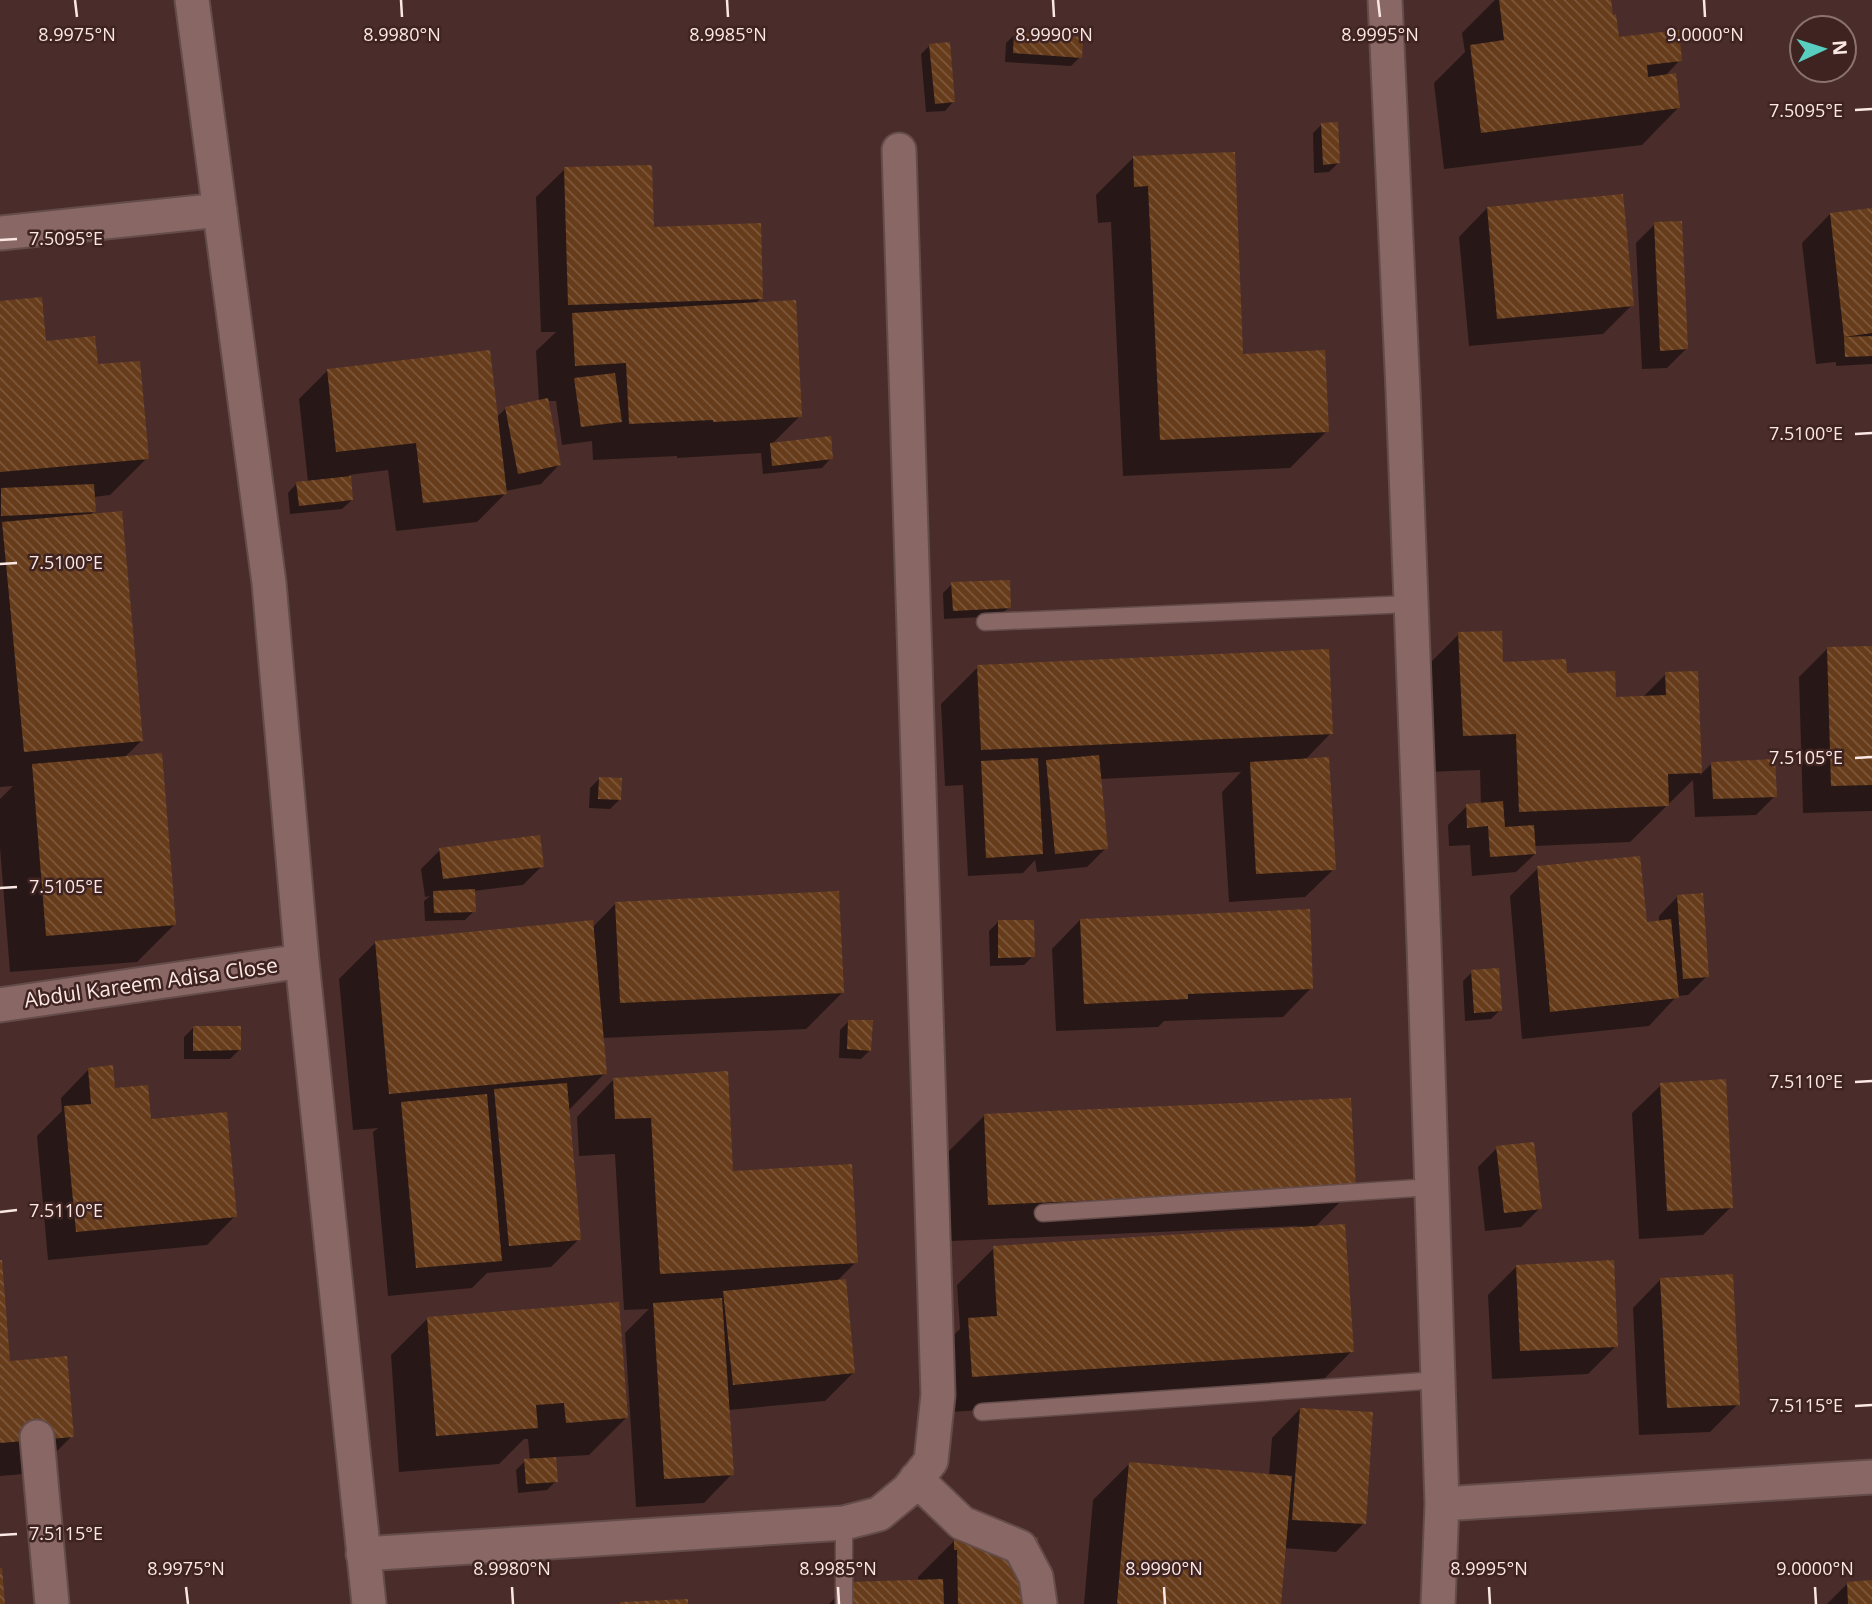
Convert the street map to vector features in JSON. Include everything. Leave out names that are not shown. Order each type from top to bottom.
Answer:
[{"type":"street","points":[[192,0],[269,583],[302,961],[369,1604]]},
{"type":"street","points":[[1385,0],[1432,1187],[1442,1504],[1438,1604]]},
{"type":"street","points":[[363,1554],[844,1523],[879,1514],[908,1490],[931,1461],[938,1395],[899,150]]},
{"type":"street","points":[[0,233],[220,210]]},
{"type":"street","name":"Abdul Kareem Adisa Close","points":[[0,1006],[302,961]]},
{"type":"street","points":[[37,1437],[52,1604]]},
{"type":"street","points":[[1442,1504],[1872,1477]]},
{"type":"street","points":[[916,1479],[962,1523],[1020,1547],[1037,1577],[1040,1604]]},
{"type":"lane","points":[[985,622],[1411,604]]},
{"type":"lane","points":[[1043,1213],[1432,1187]]},
{"type":"lane","points":[[982,1412],[1438,1380]]},
{"type":"lane","points":[[844,1523],[844,1604]]},
{"type":"building","points":[[1499,0],[1611,0],[1619,37],[1679,30],[1682,61],[1647,65],[1648,77],[1676,73],[1680,108],[1481,133],[1470,45],[1504,40]]},
{"type":"building","points":[[1014,33],[1083,37],[1082,58],[1013,53]]},
{"type":"building","points":[[950,42],[955,102],[935,104],[929,44]]},
{"type":"building","points":[[1338,122],[1340,163],[1323,165],[1321,123]]},
{"type":"building","points":[[1235,152],[1243,354],[1325,350],[1329,432],[1160,440],[1148,186],[1134,187],[1133,156]]},
{"type":"building","points":[[652,165],[654,227],[761,223],[763,299],[568,305],[564,167]]},
{"type":"building","points":[[1623,194],[1634,306],[1497,319],[1487,207]]},
{"type":"building","points":[[1872,208],[1872,333],[1844,337],[1830,213]]},
{"type":"building","points":[[1682,221],[1688,349],[1660,351],[1654,222]]},
{"type":"building","points":[[42,297],[46,341],[95,336],[98,364],[140,361],[149,459],[0,472],[0,301]]},
{"type":"building","points":[[796,300],[802,417],[629,424],[626,363],[575,366],[572,313]]},
{"type":"building","points":[[1872,336],[1872,356],[1845,357],[1844,337]]},
{"type":"building","points":[[490,350],[507,494],[423,503],[416,443],[336,452],[327,369]]},
{"type":"building","points":[[615,373],[622,422],[581,427],[574,378]]},
{"type":"building","points":[[548,398],[561,465],[518,474],[505,407]]},
{"type":"building","points":[[831,436],[833,459],[772,466],[770,443]]},
{"type":"building","points":[[351,476],[353,500],[299,506],[296,482]]},
{"type":"building","points":[[94,484],[96,512],[1,516],[1,488]]},
{"type":"building","points":[[122,511],[143,741],[24,752],[2,522]]},
{"type":"building","points":[[1010,580],[1011,608],[953,611],[951,582]]},
{"type":"building","points":[[1502,631],[1503,662],[1566,659],[1567,673],[1615,671],[1616,697],[1666,695],[1665,672],[1698,671],[1702,773],[1668,774],[1669,806],[1519,812],[1516,734],[1463,736],[1458,632]]},
{"type":"building","points":[[1872,646],[1872,785],[1831,786],[1827,647]]},
{"type":"building","points":[[1329,649],[1333,734],[981,750],[977,665]]},
{"type":"building","points":[[162,753],[176,925],[46,936],[32,764]]},
{"type":"building","points":[[1099,755],[1108,849],[1055,854],[1046,760]]},
{"type":"building","points":[[1329,757],[1336,870],[1256,874],[1250,762]]},
{"type":"building","points":[[1038,758],[1043,854],[986,858],[981,761]]},
{"type":"building","points":[[1775,759],[1777,797],[1713,799],[1711,762]]},
{"type":"building","points":[[599,777],[622,778],[621,800],[598,799]]},
{"type":"building","points":[[1503,801],[1505,827],[1534,825],[1536,854],[1490,857],[1488,826],[1467,828],[1466,804]]},
{"type":"building","points":[[540,835],[544,867],[443,879],[439,848]]},
{"type":"building","points":[[1640,856],[1647,922],[1671,919],[1679,998],[1550,1012],[1537,866]]},
{"type":"building","points":[[475,889],[476,912],[434,913],[433,891]]},
{"type":"building","points":[[839,891],[844,993],[620,1003],[615,902]]},
{"type":"building","points":[[1703,893],[1709,977],[1683,979],[1677,895]]},
{"type":"building","points":[[1310,909],[1313,989],[1188,994],[1188,999],[1084,1004],[1080,919]]},
{"type":"building","points":[[593,920],[607,1074],[389,1094],[375,941]]},
{"type":"building","points":[[998,920],[1034,920],[1035,957],[998,958]]},
{"type":"building","points":[[1499,968],[1502,1011],[1474,1013],[1471,970]]},
{"type":"building","points":[[848,1020],[873,1020],[871,1051],[847,1049]]},
{"type":"building","points":[[193,1026],[241,1026],[241,1050],[193,1051]]},
{"type":"building","points":[[113,1065],[115,1088],[148,1085],[151,1119],[227,1112],[237,1217],[76,1232],[64,1106],[91,1104],[88,1068]]},
{"type":"building","points":[[728,1071],[733,1171],[852,1164],[858,1263],[660,1274],[651,1118],[615,1119],[613,1078]]},
{"type":"building","points":[[1726,1079],[1733,1208],[1667,1211],[1660,1083]]},
{"type":"building","points":[[567,1083],[581,1240],[509,1246],[494,1089]]},
{"type":"building","points":[[487,1094],[502,1261],[416,1268],[401,1102]]},
{"type":"building","points":[[1351,1098],[1356,1189],[988,1205],[984,1114]]},
{"type":"building","points":[[1534,1142],[1542,1209],[1504,1213],[1496,1146]]},
{"type":"building","points":[[1345,1224],[1354,1352],[972,1377],[968,1318],[997,1316],[993,1246]]},
{"type":"building","points":[[0,1260],[10,1361],[67,1356],[74,1437],[0,1443]]},
{"type":"building","points":[[1614,1260],[1618,1347],[1520,1351],[1516,1265]]},
{"type":"building","points":[[1733,1274],[1740,1405],[1667,1408],[1660,1278]]},
{"type":"building","points":[[846,1279],[855,1373],[733,1385],[723,1291]]},
{"type":"building","points":[[722,1298],[734,1475],[664,1479],[653,1303]]},
{"type":"building","points":[[619,1302],[628,1418],[566,1423],[564,1403],[536,1405],[538,1428],[436,1436],[427,1317]]},
{"type":"building","points":[[1300,1408],[1373,1412],[1366,1524],[1292,1520]]},
{"type":"building","points":[[556,1457],[558,1482],[526,1484],[524,1459]]},
{"type":"building","points":[[1129,1462],[1292,1476],[1281,1604],[1117,1604]]},
{"type":"building","points":[[1038,1537],[1039,1604],[958,1604],[957,1550],[954,1550],[954,1538]]},
{"type":"building","points":[[2,1568],[5,1604],[0,1604]]},
{"type":"building","points":[[943,1579],[944,1604],[849,1604],[849,1582]]},
{"type":"building","points":[[1872,1580],[1872,1604],[1848,1604],[1847,1582]]},
{"type":"building","points":[[688,1599],[688,1604],[620,1604],[620,1602]]}]
